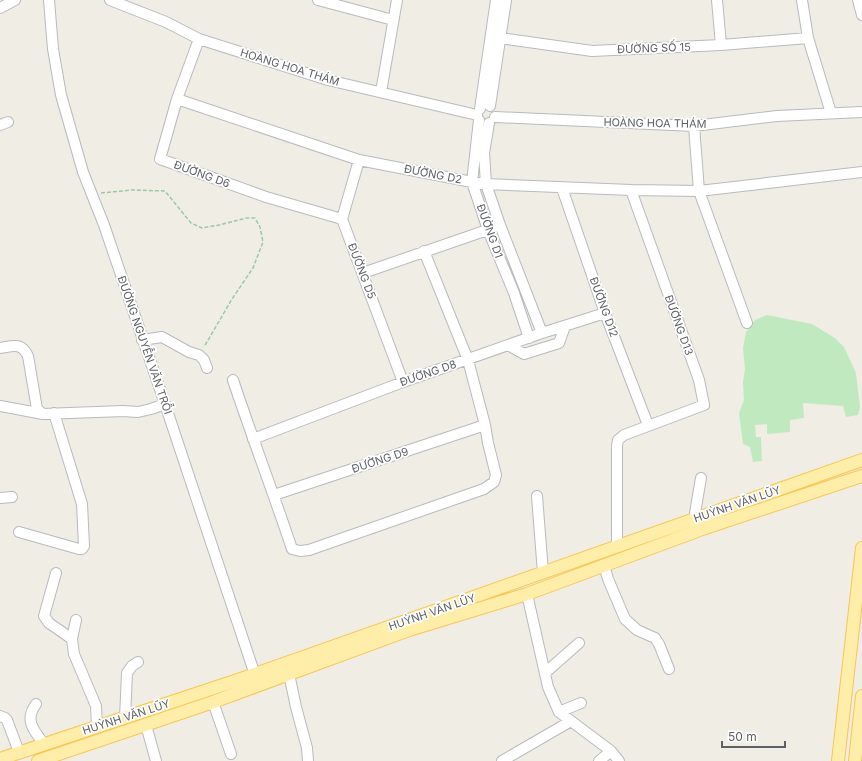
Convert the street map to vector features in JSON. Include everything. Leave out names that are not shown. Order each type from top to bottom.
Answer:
[{"type":"main road","name":"HUỲNH VĂN LŨY","points":[[0,759],[254,674],[862,460]]},
{"type":"main road","name":"HUỲNH VĂN LŨY","points":[[38,761],[146,726],[408,630],[527,594],[705,528],[862,476]]},
{"type":"main road","points":[[838,761],[862,548]]},
{"type":"main road","points":[[855,761],[862,696]]},
{"type":"street","points":[[0,8],[15,0]]},
{"type":"street","name":"ĐƯỜNG NGUYỄN VĂN TRỖI","points":[[49,0],[53,48],[61,95],[83,172],[104,225],[165,404],[258,686]]},
{"type":"street","name":"HOÀNG HOA THÁM","points":[[110,0],[166,22],[199,39],[328,80],[485,115],[694,126],[777,116],[862,112]]},
{"type":"street","points":[[318,0],[393,20]]},
{"type":"street","points":[[381,92],[397,0]]},
{"type":"street","points":[[485,115],[496,0]]},
{"type":"street","points":[[485,115],[506,0]]},
{"type":"street","points":[[717,0],[721,45]]},
{"type":"street","points":[[802,0],[808,38],[831,113]]},
{"type":"street","points":[[858,0],[862,16]]},
{"type":"street","name":"ĐƯỜNG SỐ 15","points":[[500,38],[592,51],[721,45],[808,38]]},
{"type":"street","name":"ĐƯỜNG D6","points":[[199,39],[160,159],[266,197],[342,219]]},
{"type":"street","name":"ĐƯỜNG D2","points":[[178,100],[359,160],[486,184],[562,188],[699,191],[862,172]]},
{"type":"street","name":"ĐƯỜNG D1","points":[[485,115],[472,182],[488,230],[514,293],[529,338]]},
{"type":"street","name":"ĐƯỜNG D1","points":[[485,115],[484,153],[486,184],[500,225],[542,333]]},
{"type":"street","points":[[694,126],[699,191],[746,324]]},
{"type":"street","points":[[342,219],[359,160]]},
{"type":"street","name":"ĐƯỜNG D12","points":[[562,188],[605,313],[648,425]]},
{"type":"street","name":"ĐƯỜNG D13","points":[[631,190],[699,380],[704,405],[648,425]]},
{"type":"street","name":"ĐƯỜNG D5","points":[[342,219],[403,382]]},
{"type":"street","points":[[363,273],[500,225]]},
{"type":"street","points":[[233,380],[292,549],[300,551],[310,550],[484,489],[494,482],[496,475],[485,425],[468,360],[424,251]]},
{"type":"street","points":[[514,293],[524,288]]},
{"type":"street","name":"ĐƯỜNG D8","points":[[253,439],[403,382],[542,333],[605,313]]},
{"type":"street","points":[[508,345],[524,354],[559,342],[565,326]]},
{"type":"street","points":[[142,340],[162,337],[189,352],[199,355],[204,360],[207,368]]},
{"type":"street","points":[[0,348],[19,345],[24,349],[28,356],[38,409],[48,413],[80,498],[84,546],[79,548],[19,532]]},
{"type":"street","points":[[0,406],[48,413],[138,412],[165,404]]},
{"type":"street","name":"ĐƯỜNG D9","points":[[274,495],[485,425]]},
{"type":"street","points":[[617,547],[616,446],[618,440],[624,435],[648,425]]},
{"type":"street","points":[[694,519],[701,478]]},
{"type":"street","points":[[537,496],[543,573]]},
{"type":"street","points":[[0,498],[12,497]]},
{"type":"street","points":[[604,566],[608,579],[626,619],[637,630],[655,638],[669,669]]},
{"type":"street","points":[[56,573],[44,616],[49,623],[72,638]]},
{"type":"street","points":[[527,594],[548,687],[559,712],[611,751],[619,761]]},
{"type":"street","points":[[76,620],[72,638],[74,654],[96,706],[97,727]]},
{"type":"street","points":[[545,673],[579,643]]},
{"type":"street","points":[[124,718],[126,673],[138,662]]},
{"type":"street","points":[[289,674],[307,748],[308,761]]},
{"type":"street","points":[[213,702],[231,754]]},
{"type":"street","points":[[559,712],[581,703]]},
{"type":"street","points":[[36,704],[32,709],[31,727],[44,744]]},
{"type":"street","points":[[0,716],[5,718],[19,752]]},
{"type":"street","points":[[502,761],[571,721]]},
{"type":"street","points":[[146,726],[156,761]]},
{"type":"street","points":[[599,761],[611,751]]},
{"type":"path","points":[[92,194],[132,190],[165,191],[191,223],[202,228],[246,218],[255,218],[260,227],[263,242],[253,268],[232,299],[199,355]]},
{"type":"green space","points":[[767,315],[812,324],[835,338],[844,347],[856,373],[860,407],[858,415],[846,417],[843,406],[803,403],[804,418],[790,420],[790,432],[767,434],[767,424],[755,425],[756,437],[761,437],[762,461],[753,462],[750,447],[743,444],[739,413],[744,400],[743,382],[745,369],[743,348],[746,332],[755,320]]}]
